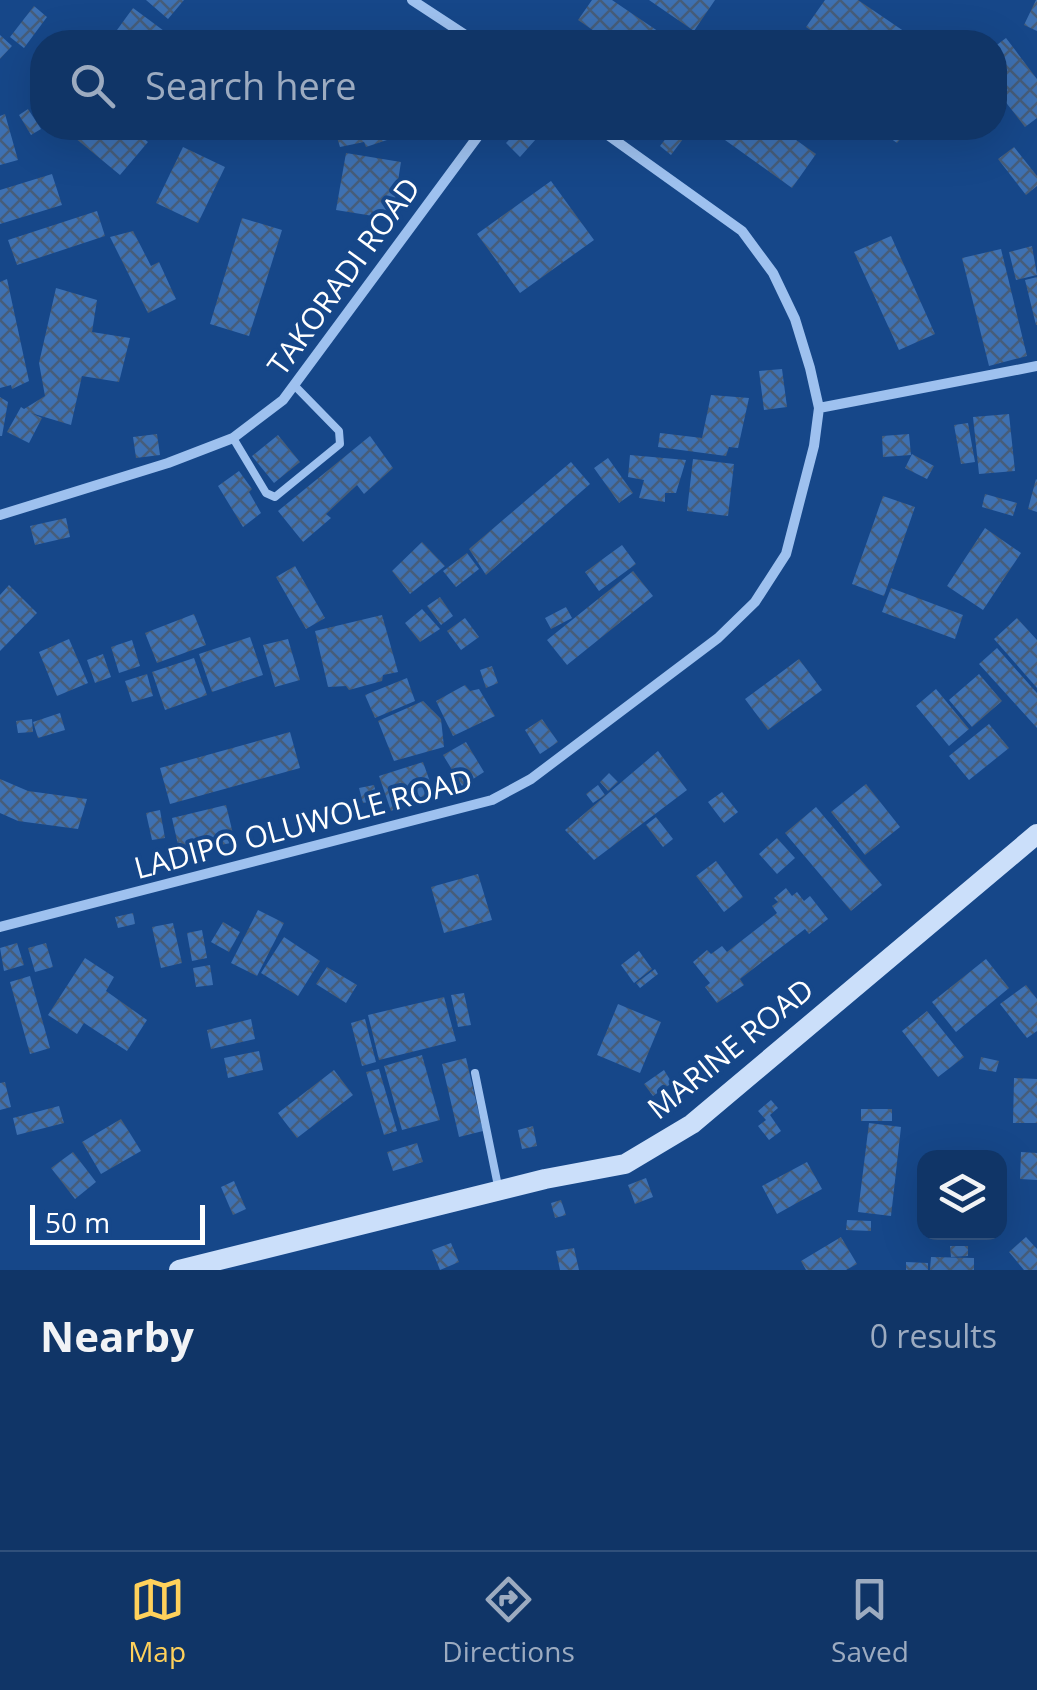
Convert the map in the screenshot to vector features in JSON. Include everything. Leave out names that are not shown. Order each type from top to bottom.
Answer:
[{"type":"street","points":[[412,0],[458,30]]},
{"type":"street","name":"TAKORADI ROAD","points":[[0,515],[168,463],[234,438],[283,400],[475,140]]},
{"type":"street","name":"LADIPO OLUWOLE ROAD","points":[[0,926],[492,800],[531,779],[718,638],[755,602],[786,554],[814,446],[818,408],[795,319],[773,273],[742,231],[615,140]]},
{"type":"street","points":[[818,408],[1037,366]]},
{"type":"street","name":"MARINE ROAD","points":[[179,1270],[499,1190],[625,1164],[692,1124],[1037,834]]},
{"type":"lane","points":[[234,438],[266,493],[276,497],[340,444],[339,431],[294,386]]},
{"type":"lane","points":[[474,1072],[499,1190]]},
{"type":"building","points":[[146,0],[184,0],[168,19]]},
{"type":"building","points":[[592,0],[612,0],[656,30],[593,30],[578,20]]},
{"type":"building","points":[[649,0],[715,0],[693,30]]},
{"type":"building","points":[[825,0],[858,0],[902,30],[810,30],[806,27]]},
{"type":"building","points":[[1037,0],[1037,31],[1024,25]]},
{"type":"building","points":[[34,6],[47,17],[37,30],[30,30],[30,40],[24,48],[10,37]]},
{"type":"building","points":[[133,8],[163,30],[117,30]]},
{"type":"building","points":[[0,35],[12,46],[0,59]]},
{"type":"building","points":[[1007,39],[1037,79],[1037,118],[1025,127],[1007,104]]},
{"type":"building","points":[[28,109],[30,112],[30,133],[19,115]]},
{"type":"building","points":[[5,114],[18,160],[0,165],[0,116]]},
{"type":"building","points":[[78,140],[148,142],[120,175]]},
{"type":"building","points":[[338,140],[387,140],[366,147],[364,142],[340,147]]},
{"type":"building","points":[[509,140],[535,140],[520,157],[506,143]]},
{"type":"building","points":[[665,140],[682,140],[671,155],[660,146]]},
{"type":"building","points":[[725,140],[796,140],[816,154],[792,188]]},
{"type":"building","points":[[183,147],[225,167],[198,223],[156,203]]},
{"type":"building","points":[[1014,147],[1037,176],[1037,186],[1026,195],[998,159]]},
{"type":"building","points":[[346,153],[401,162],[392,219],[336,210]]},
{"type":"building","points":[[52,174],[62,205],[0,224],[0,190]]},
{"type":"building","points":[[551,181],[594,240],[520,293],[477,234]]},
{"type":"building","points":[[97,211],[105,236],[17,265],[8,240]]},
{"type":"building","points":[[242,218],[282,230],[249,336],[210,324]]},
{"type":"building","points":[[133,231],[151,266],[159,262],[176,299],[148,313],[110,237]]},
{"type":"building","points":[[891,236],[935,334],[899,350],[854,252]]},
{"type":"building","points":[[1032,246],[1037,275],[1016,280],[1009,252]]},
{"type":"building","points":[[1001,249],[1027,356],[989,366],[962,258]]},
{"type":"building","points":[[1037,277],[1037,325],[1036,325],[1025,280]]},
{"type":"building","points":[[7,279],[29,381],[12,389],[11,385],[0,388],[0,282]]},
{"type":"building","points":[[56,288],[97,300],[92,332],[130,338],[119,382],[82,376],[71,425],[31,413],[42,418],[29,443],[7,432],[21,407],[24,409],[45,396],[39,363]]},
{"type":"building","points":[[782,369],[787,407],[764,410],[759,371]]},
{"type":"building","points":[[711,395],[749,398],[738,448],[729,447],[726,456],[658,447],[660,433],[702,438]]},
{"type":"building","points":[[0,397],[8,402],[2,436],[0,436]]},
{"type":"building","points":[[1009,414],[1015,471],[979,474],[973,417]]},
{"type":"building","points":[[968,423],[975,462],[961,464],[954,425]]},
{"type":"building","points":[[157,434],[160,455],[136,458],[133,437]]},
{"type":"building","points":[[909,434],[911,455],[883,457],[882,436]]},
{"type":"building","points":[[278,435],[300,462],[274,483],[252,456]]},
{"type":"building","points":[[370,436],[393,468],[364,494],[357,485],[326,514],[331,518],[303,542],[278,511]]},
{"type":"building","points":[[912,454],[934,466],[927,479],[905,468]]},
{"type":"building","points":[[630,455],[686,460],[676,493],[665,493],[665,502],[639,498],[644,480],[628,477]]},
{"type":"building","points":[[608,458],[633,493],[619,503],[594,468]]},
{"type":"building","points":[[693,459],[734,464],[728,516],[687,511]]},
{"type":"building","points":[[571,462],[590,484],[486,575],[469,549]]},
{"type":"building","points":[[239,471],[252,489],[249,492],[261,513],[243,527],[218,486]]},
{"type":"building","points":[[1037,480],[1037,512],[1028,509]]},
{"type":"building","points":[[985,494],[1017,503],[1013,516],[982,507]]},
{"type":"building","points":[[883,496],[915,507],[884,596],[852,584]]},
{"type":"building","points":[[66,518],[70,537],[35,545],[30,526]]},
{"type":"building","points":[[985,528],[1021,553],[983,610],[947,586]]},
{"type":"building","points":[[422,542],[445,566],[410,594],[392,571]]},
{"type":"building","points":[[622,545],[636,564],[599,591],[585,572]]},
{"type":"building","points":[[467,553],[479,569],[456,587],[443,571]]},
{"type":"building","points":[[295,566],[325,618],[306,629],[276,577]]},
{"type":"building","points":[[633,571],[653,596],[567,665],[547,640]]},
{"type":"building","points":[[9,585],[37,613],[0,651],[0,595]]},
{"type":"building","points":[[891,588],[963,615],[955,639],[882,612]]},
{"type":"building","points":[[440,597],[453,616],[441,625],[427,606]]},
{"type":"building","points":[[566,607],[572,618],[551,629],[545,618]]},
{"type":"building","points":[[422,609],[440,629],[420,642],[405,623]]},
{"type":"building","points":[[194,614],[206,645],[157,663],[145,633]]},
{"type":"building","points":[[382,615],[398,672],[349,690],[346,686],[328,687],[315,631]]},
{"type":"building","points":[[465,618],[479,637],[461,650],[447,631]]},
{"type":"building","points":[[1017,618],[1037,640],[1037,688],[994,639]]},
{"type":"building","points":[[250,637],[263,675],[212,692],[199,654]]},
{"type":"building","points":[[69,639],[88,683],[57,696],[39,652]]},
{"type":"building","points":[[288,639],[300,680],[275,687],[263,645]]},
{"type":"building","points":[[132,640],[140,666],[119,673],[111,647]]},
{"type":"building","points":[[997,648],[1037,693],[1037,728],[979,664]]},
{"type":"building","points":[[103,654],[111,677],[95,683],[87,660]]},
{"type":"building","points":[[194,658],[207,695],[165,710],[152,672]]},
{"type":"building","points":[[799,659],[822,690],[768,730],[745,699]]},
{"type":"building","points":[[492,666],[498,683],[486,688],[480,670]]},
{"type":"building","points":[[147,674],[153,696],[132,702],[125,681]]},
{"type":"building","points":[[979,674],[1002,701],[972,727],[949,700]]},
{"type":"building","points":[[407,678],[415,701],[375,718],[365,695]]},
{"type":"building","points":[[465,685],[470,691],[479,689],[495,716],[453,736],[436,701]]},
{"type":"building","points":[[936,689],[969,729],[949,746],[916,706]]},
{"type":"building","points":[[423,701],[441,719],[444,747],[394,761],[378,721]]},
{"type":"building","points":[[60,713],[65,730],[38,738],[33,722]]},
{"type":"building","points":[[32,719],[33,732],[18,733],[16,721]]},
{"type":"building","points":[[542,719],[558,742],[540,754],[525,730]]},
{"type":"building","points":[[989,724],[1009,748],[969,780],[949,756]]},
{"type":"building","points":[[290,732],[300,768],[170,804],[160,768]]},
{"type":"building","points":[[466,742],[484,772],[462,786],[443,755]]},
{"type":"building","points":[[658,751],[687,790],[594,860],[565,830]]},
{"type":"building","points":[[423,762],[435,796],[391,811],[379,776]]},
{"type":"building","points":[[609,773],[618,782],[608,791],[600,782]]},
{"type":"building","points":[[0,779],[28,791],[87,799],[78,829],[18,821],[0,813]]},
{"type":"building","points":[[866,784],[900,827],[865,855],[831,812]]},
{"type":"building","points":[[374,785],[378,800],[363,803],[359,788]]},
{"type":"building","points":[[598,785],[605,795],[593,803],[586,794]]},
{"type":"building","points":[[722,792],[738,812],[724,823],[708,802]]},
{"type":"building","points":[[226,805],[235,842],[180,854],[172,818]]},
{"type":"building","points":[[816,807],[882,885],[851,911],[785,833]]},
{"type":"building","points":[[160,810],[165,838],[152,840],[146,813]]},
{"type":"building","points":[[656,817],[673,839],[663,847],[646,825]]},
{"type":"building","points":[[777,838],[795,858],[777,874],[759,854]]},
{"type":"building","points":[[716,861],[743,897],[724,912],[696,876]]},
{"type":"building","points":[[478,874],[492,920],[444,933],[431,887]]},
{"type":"building","points":[[786,888],[792,896],[797,892],[804,901],[810,896],[828,919],[809,934],[805,929],[740,979],[744,985],[717,1003],[705,987],[710,983],[693,962],[707,950],[711,954],[722,946],[727,952],[777,913],[772,906],[778,902],[774,898]]},
{"type":"building","points":[[258,910],[284,923],[257,976],[231,963]]},
{"type":"building","points":[[133,913],[135,924],[118,928],[115,917]]},
{"type":"building","points":[[223,922],[240,932],[229,952],[211,942]]},
{"type":"building","points":[[173,923],[182,963],[161,968],[152,927]]},
{"type":"building","points":[[202,930],[207,958],[192,961],[187,933]]},
{"type":"building","points":[[284,937],[320,961],[298,996],[261,973]]},
{"type":"building","points":[[17,943],[24,965],[4,971],[0,948]]},
{"type":"building","points":[[46,943],[53,967],[35,972],[28,948]]},
{"type":"building","points":[[639,951],[652,969],[634,983],[621,965]]},
{"type":"building","points":[[85,958],[114,977],[106,991],[147,1020],[127,1051],[84,1023],[77,1034],[48,1015]]},
{"type":"building","points":[[986,959],[1009,988],[956,1032],[932,1002]]},
{"type":"building","points":[[210,965],[213,985],[196,987],[193,968]]},
{"type":"building","points":[[327,967],[357,985],[346,1003],[316,984]]},
{"type":"building","points":[[655,969],[658,974],[640,988],[636,983]]},
{"type":"building","points":[[30,976],[50,1048],[30,1054],[10,982]]},
{"type":"building","points":[[1026,985],[1037,999],[1037,1031],[1027,1038],[1000,1004]]},
{"type":"building","points":[[464,993],[471,1025],[458,1027],[451,995]]},
{"type":"building","points":[[444,997],[456,1041],[379,1060],[368,1015]]},
{"type":"building","points":[[618,1004],[661,1022],[640,1073],[597,1055]]},
{"type":"building","points":[[927,1011],[964,1057],[938,1077],[902,1031]]},
{"type":"building","points":[[251,1019],[255,1039],[211,1049],[207,1030]]},
{"type":"building","points":[[365,1019],[376,1062],[362,1066],[351,1023]]},
{"type":"building","points":[[259,1051],[263,1070],[228,1078],[224,1058]]},
{"type":"building","points":[[422,1055],[440,1120],[402,1130],[384,1066]]},
{"type":"building","points":[[981,1057],[999,1061],[996,1072],[979,1069]]},
{"type":"building","points":[[466,1058],[483,1131],[459,1137],[442,1064]]},
{"type":"building","points":[[379,1069],[397,1131],[384,1135],[366,1072]]},
{"type":"building","points":[[334,1070],[353,1095],[297,1138],[278,1113]]},
{"type":"building","points":[[664,1070],[672,1083],[653,1096],[644,1084]]},
{"type":"building","points":[[1014,1078],[1037,1079],[1037,1123],[1013,1123]]},
{"type":"building","points":[[5,1082],[11,1107],[0,1110],[0,1083]]},
{"type":"building","points":[[771,1100],[778,1108],[770,1115],[781,1131],[769,1140],[758,1126],[766,1120],[758,1111]]},
{"type":"building","points":[[59,1106],[64,1123],[17,1135],[13,1118]]},
{"type":"building","points":[[861,1109],[892,1109],[892,1121],[861,1121]]},
{"type":"building","points":[[121,1119],[141,1151],[101,1174],[82,1142]]},
{"type":"building","points":[[869,1123],[901,1127],[891,1216],[858,1212]]},
{"type":"building","points":[[533,1126],[537,1146],[522,1149],[518,1130]]},
{"type":"building","points":[[417,1143],[423,1162],[393,1171],[387,1152]]},
{"type":"building","points":[[73,1152],[96,1182],[75,1199],[51,1168]]},
{"type":"building","points":[[1021,1152],[1037,1153],[1037,1180],[1020,1179]]},
{"type":"building","points":[[807,1162],[822,1189],[777,1214],[762,1186]]},
{"type":"building","points":[[646,1178],[653,1197],[635,1204],[628,1185]]},
{"type":"building","points":[[234,1181],[246,1209],[233,1215],[221,1187]]},
{"type":"building","points":[[561,1200],[566,1215],[555,1218],[551,1203]]},
{"type":"building","points":[[847,1220],[871,1221],[871,1231],[846,1230]]},
{"type":"building","points":[[841,1237],[857,1264],[846,1270],[806,1270],[801,1261]]},
{"type":"building","points":[[1026,1237],[1037,1249],[1037,1270],[1024,1270],[1009,1252]]},
{"type":"building","points":[[451,1243],[459,1262],[440,1270],[432,1250]]},
{"type":"building","points":[[950,1246],[968,1246],[968,1256],[951,1257]]},
{"type":"building","points":[[574,1248],[579,1270],[560,1270],[556,1251]]},
{"type":"building","points":[[931,1257],[974,1258],[974,1270],[930,1270]]},
{"type":"building","points":[[906,1262],[928,1263],[928,1270],[906,1270]]}]
